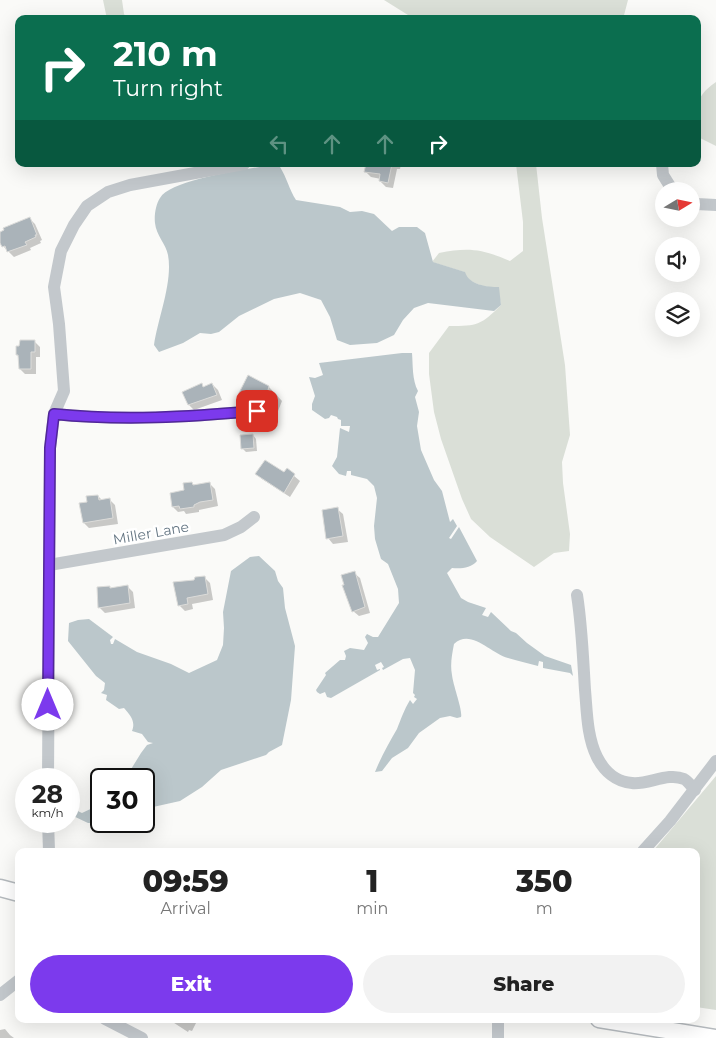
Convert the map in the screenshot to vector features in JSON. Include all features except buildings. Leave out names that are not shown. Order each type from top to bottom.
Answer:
[{"type":"main road","points":[[0,888],[15,892]]},
{"type":"main road","points":[[623,1023],[715,1038]]},
{"type":"street","points":[[48,768],[50,448],[54,414],[64,391],[54,287],[61,251],[74,225],[87,206],[108,192],[130,185],[228,167]]},
{"type":"street","points":[[662,167],[663,175],[667,182]]},
{"type":"street","points":[[700,203],[716,205]]},
{"type":"street","points":[[54,414],[151,419],[257,411]]},
{"type":"street","name":"Miller Lane","points":[[49,566],[224,535],[241,527],[254,517]]},
{"type":"street","points":[[577,595],[591,742],[597,758],[607,772],[617,779],[642,784],[678,778],[686,780],[695,790]]},
{"type":"street","points":[[646,848],[695,790],[716,761]]},
{"type":"street","points":[[48,833],[48,848]]},
{"type":"street","points":[[0,995],[15,983]]},
{"type":"street","points":[[113,1023],[142,1038]]},
{"type":"street","points":[[498,1023],[498,1038]]},
{"type":"shaded area","points":[[103,0],[122,0],[125,15],[106,15]]},
{"type":"shaded area","points":[[384,0],[628,0],[624,15],[408,15]]},
{"type":"shaded area","points":[[716,82],[716,146],[701,138],[701,97]]},
{"type":"shaded area","points":[[260,167],[280,167],[296,200],[340,207],[350,212],[362,211],[374,214],[392,231],[399,227],[417,227],[425,233],[433,262],[465,272],[470,280],[479,284],[499,287],[501,305],[494,311],[428,303],[414,308],[403,320],[394,335],[377,343],[350,345],[337,340],[330,317],[321,300],[300,293],[274,299],[239,316],[219,332],[211,334],[200,333],[183,343],[159,352],[154,345],[167,288],[169,266],[167,251],[157,232],[155,223],[157,203],[167,191],[179,185],[229,172]]},
{"type":"shaded area","points":[[516,167],[536,167],[542,218],[565,365],[570,435],[562,462],[570,534],[569,551],[554,553],[534,567],[490,537],[471,519],[441,439],[434,412],[429,374],[429,353],[449,326],[467,326],[478,323],[489,317],[501,305],[498,288],[474,283],[464,272],[432,262],[439,253],[467,250],[491,254],[510,261],[523,251],[523,222]]},
{"type":"shaded area","points":[[412,353],[414,377],[418,391],[415,397],[419,412],[417,426],[421,450],[434,480],[442,491],[450,522],[453,519],[457,526],[449,538],[451,539],[459,527],[477,561],[466,567],[452,568],[447,573],[461,598],[486,608],[482,615],[488,617],[491,612],[511,631],[545,656],[571,665],[573,676],[570,673],[543,668],[543,662],[539,661],[538,666],[515,660],[501,656],[474,640],[461,640],[454,644],[451,667],[461,709],[461,717],[450,716],[440,718],[419,733],[408,748],[392,758],[382,771],[375,772],[410,700],[413,704],[417,699],[413,693],[415,670],[410,658],[403,659],[383,670],[382,668],[384,667],[381,662],[375,665],[377,670],[380,670],[331,698],[327,697],[325,692],[320,694],[316,690],[326,675],[325,673],[340,660],[345,660],[344,651],[350,648],[364,650],[368,643],[365,637],[367,634],[378,637],[399,603],[398,589],[388,564],[381,559],[375,539],[374,526],[377,498],[374,486],[367,479],[351,475],[351,471],[347,471],[346,476],[339,474],[332,466],[337,457],[340,428],[349,432],[350,426],[341,426],[341,420],[337,417],[331,415],[325,419],[312,410],[315,396],[309,377],[315,378],[323,375],[319,363]]},
{"type":"shaded area","points":[[259,556],[275,571],[278,581],[283,588],[285,608],[295,646],[291,700],[282,745],[266,755],[221,770],[202,787],[180,801],[155,807],[155,768],[132,768],[147,745],[153,743],[148,742],[142,734],[132,731],[132,718],[124,708],[119,709],[106,700],[107,695],[101,693],[104,690],[105,683],[96,676],[68,641],[69,623],[89,619],[113,637],[110,640],[111,644],[113,644],[115,639],[137,652],[171,664],[189,673],[217,660],[223,645],[223,612],[231,571],[250,557]]},
{"type":"shaded area","points":[[716,776],[716,1010],[700,1008],[700,848],[656,848]]},
{"type":"shaded area","points":[[90,809],[90,823],[80,819],[80,812]]},
{"type":"route","points":[[48,705],[50,448],[54,414],[79,417],[151,419],[257,411]]}]
